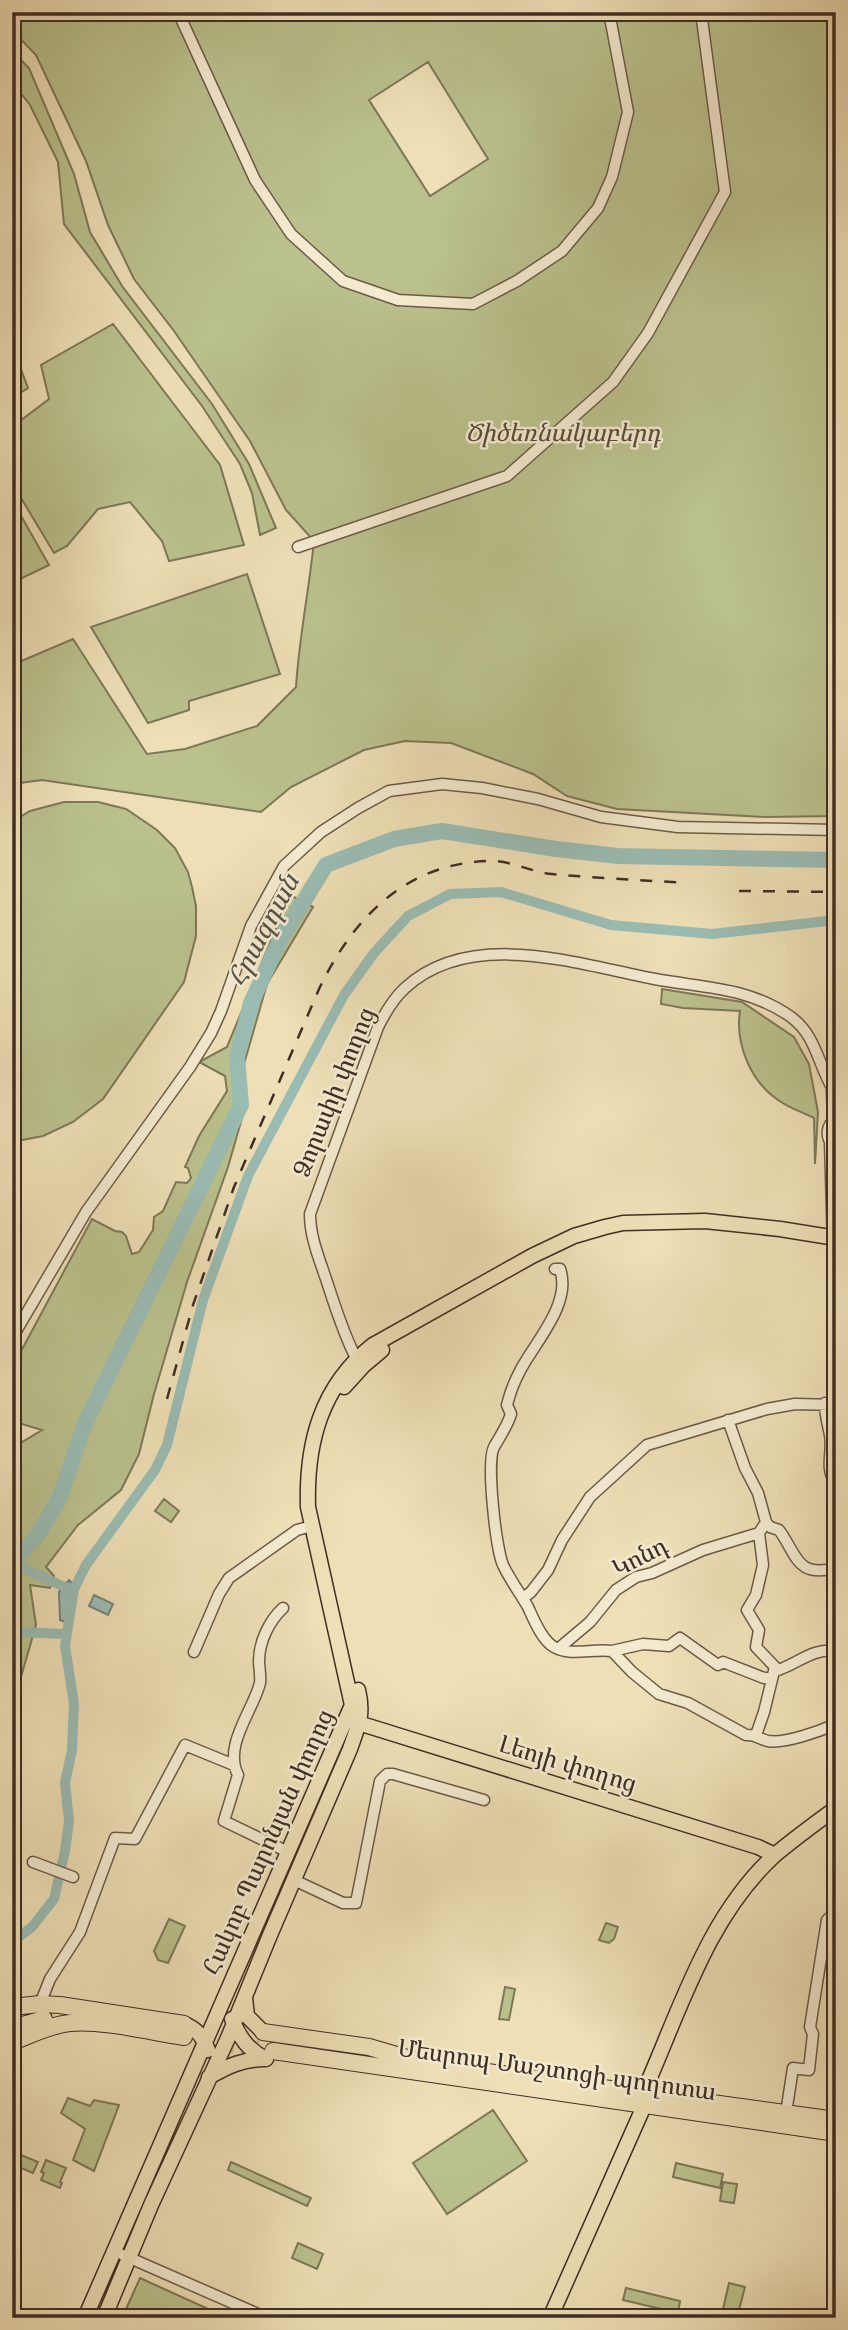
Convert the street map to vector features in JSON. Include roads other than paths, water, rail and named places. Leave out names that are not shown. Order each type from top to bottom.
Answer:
[{"type":"highway","points":[[12,2007],[184,2030]]},
{"type":"highway","points":[[12,2018],[43,2011]]},
{"type":"highway","points":[[12,2028],[43,2011]]},
{"type":"highway","points":[[12,2042],[68,2023],[184,2030]]},
{"type":"highway","name":"Մեսրոպ Մաշտոցի պողոտա","points":[[269,2046],[369,2048],[426,2063],[836,2133]]},
{"type":"highway","name":"Մեսրոպ Մաշտոցի պողոտա","points":[[269,2046],[405,2071],[836,2120]]},
{"type":"main road","name":"Հակոբ Պարոնյան փողոց","points":[[104,2318],[208,2078],[233,2027],[294,1880],[353,1721],[352,1697],[308,1507],[307,1477],[314,1437],[329,1396],[341,1375],[356,1358],[379,1341],[498,1274],[574,1236],[605,1227],[623,1223],[705,1221],[780,1229],[835,1241]]},
{"type":"main road","name":"Հակոբ Պարոնյան փողոց","points":[[85,2318],[288,1852],[362,1707],[317,1510],[314,1473],[319,1442],[332,1406],[349,1380],[396,1342],[549,1256],[590,1239],[613,1233],[677,1226],[835,1241]]},
{"type":"main road","name":"Լեոյի փողոց","points":[[353,1721],[758,1847],[775,1855]]},
{"type":"main road","points":[[540,2318],[583,2231],[709,1944],[729,1909],[750,1881],[775,1855],[836,1808]]},
{"type":"main road","points":[[225,1996],[233,2027],[247,2046],[269,2046]]},
{"type":"main road","points":[[184,2030],[204,2019],[225,1996]]},
{"type":"main road","points":[[244,1996],[247,2016],[269,2046]]},
{"type":"main road","points":[[184,2030],[195,2058],[220,2026],[233,2027],[269,2046]]},
{"type":"main road","points":[[203,2049],[233,2027]]},
{"type":"main road","points":[[184,2030],[212,2059],[208,2078]]},
{"type":"main road","points":[[208,2078],[249,2059],[269,2046]]},
{"type":"main road","points":[[550,2318],[583,2231]]},
{"type":"street","points":[[178,12],[255,180],[290,234],[343,281],[398,300],[473,304],[523,277],[562,251],[598,208],[612,177],[628,112],[609,12]]},
{"type":"street","points":[[298,547],[508,476],[613,382],[648,333],[725,192],[701,12]]},
{"type":"street","points":[[12,1338],[86,1212],[190,1067],[211,1033],[251,926],[284,866],[321,832],[358,808],[389,791],[442,784],[482,788],[538,799],[601,817],[678,827],[836,830]]},
{"type":"street","name":"Ձորափի փողոց","points":[[356,1358],[346,1339],[315,1247],[310,1230],[310,1214],[378,1027],[387,1010],[405,988],[428,972],[481,955],[511,954],[554,959],[748,994],[794,1020],[811,1040],[834,1091]]},
{"type":"street","points":[[834,1091],[834,1119],[827,1131],[833,1145],[835,1241]]},
{"type":"street","points":[[555,1269],[559,1269],[563,1283],[552,1321],[518,1376],[507,1405],[511,1414],[505,1431],[493,1448],[493,1499],[498,1551],[541,1633],[552,1646],[572,1653],[588,1650],[612,1651],[643,1644],[668,1646],[680,1638],[718,1665],[723,1662],[764,1678],[821,1650],[836,1651]]},
{"type":"street","points":[[523,1598],[548,1570],[562,1540],[590,1497],[647,1445],[766,1409],[795,1404],[830,1404],[825,1423],[829,1430],[828,1472],[836,1485]]},
{"type":"street","points":[[728,1420],[745,1468],[758,1493],[766,1522],[770,1527],[779,1530],[800,1565],[817,1572],[836,1568]]},
{"type":"street","points":[[756,1735],[773,1672],[757,1647],[759,1630],[747,1610],[756,1595],[763,1565],[760,1533],[766,1522]]},
{"type":"street","points":[[194,1652],[219,1594],[229,1578],[297,1530],[312,1526]]},
{"type":"street","name":"Կոնդ","points":[[558,1649],[590,1622],[617,1590],[636,1577],[652,1573],[703,1550],[760,1533]]},
{"type":"street","points":[[233,1765],[239,1734],[260,1682],[261,1646],[274,1616],[283,1608]]},
{"type":"street","points":[[612,1651],[659,1694],[688,1703],[746,1735],[778,1741],[808,1735],[836,1724]]},
{"type":"street","points":[[43,2011],[50,1979],[80,1932],[115,1838],[135,1839],[185,1745],[233,1765],[239,1775],[224,1821],[288,1852]]},
{"type":"street","points":[[294,1880],[343,1903],[356,1903],[380,1781],[387,1774],[393,1773],[484,1800]]},
{"type":"street","points":[[33,1862],[73,1877]]},
{"type":"street","points":[[786,2113],[793,2068],[809,2070],[813,2034],[810,2027],[827,1920],[836,1912]]},
{"type":"street","points":[[113,2252],[267,2318]]},
{"type":"water","points":[[69,1580],[73,1584],[65,1622],[60,1620],[59,1592]]},
{"type":"water","points":[[94,1595],[113,1604],[108,1615],[89,1606]]},
{"type":"waterway","name":"Հրազդան","points":[[12,1563],[39,1533],[60,1497],[85,1423],[241,1105],[237,1057],[251,1003],[281,938],[326,865],[394,839],[442,831],[618,856],[836,860]]},
{"type":"waterway","points":[[12,1942],[32,1927],[54,1899],[65,1851],[69,1821],[65,1783],[72,1750],[74,1704],[65,1646],[74,1589],[86,1565],[155,1470],[167,1445],[203,1300],[248,1176],[344,995],[374,953],[408,916],[450,894],[501,892],[611,925],[712,934],[836,920]]},
{"type":"waterway","points":[[12,1563],[67,1588],[65,1598]]},
{"type":"waterway","points":[[15,1632],[67,1634]]},
{"type":"tunnel","points":[[171,2036],[259,2049]]},
{"type":"railway","points":[[167,1399],[193,1305],[234,1187],[319,989],[348,939],[366,918],[386,899],[408,884],[432,872],[459,864],[497,861],[552,874],[686,883]]},
{"type":"railway","points":[[739,891],[836,892]]},
{"type":"park label","name":"Ծիծեռնակաբերդ","points":[[563,433]]}]
